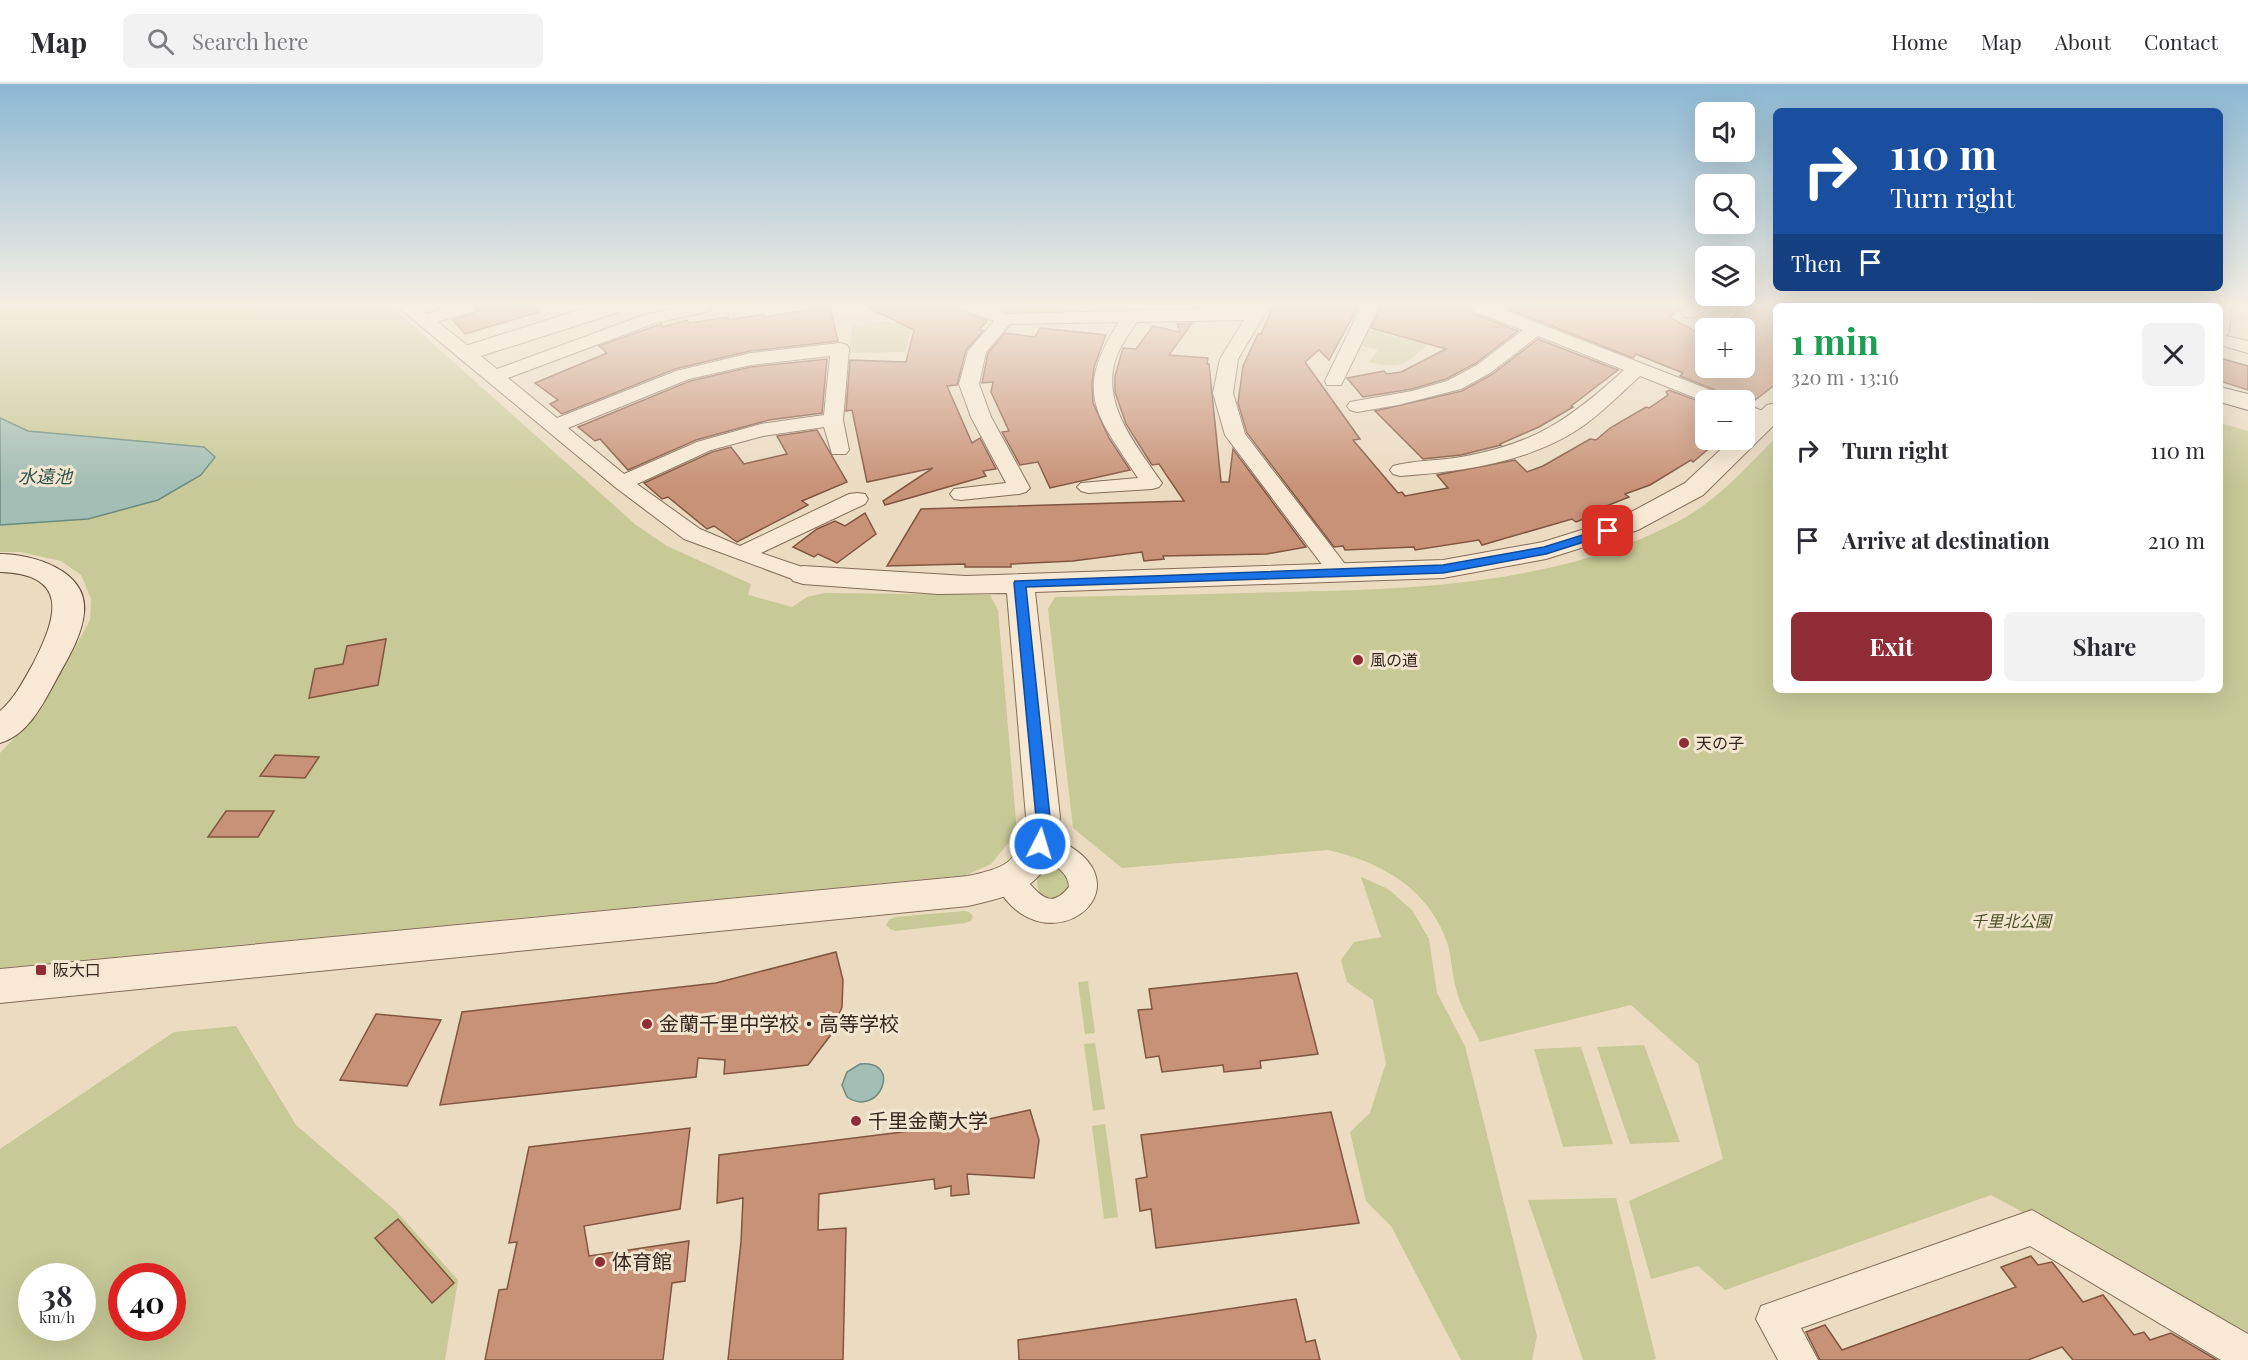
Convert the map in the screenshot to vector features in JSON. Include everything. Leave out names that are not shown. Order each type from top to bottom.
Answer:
[{"type":"main road","points":[[2223,395],[2248,402]]},
{"type":"main road","points":[[0,563],[44,570],[59,583],[70,605],[64,634],[22,709],[0,731]]},
{"type":"street","points":[[483,367],[622,483],[692,534],[803,575],[886,582],[998,585],[1443,569],[1546,550],[1629,524],[1694,489],[1763,413]]},
{"type":"street","points":[[495,376],[521,367]]},
{"type":"street","points":[[555,426],[683,375],[719,367]]},
{"type":"street","points":[[838,367],[833,420],[839,450]]},
{"type":"street","points":[[960,494],[1019,488],[981,417],[969,384],[973,367]]},
{"type":"street","points":[[1088,487],[1152,483],[1111,418],[1100,388],[1105,367]]},
{"type":"street","points":[[1228,367],[1223,393],[1235,435],[1340,573]]},
{"type":"street","points":[[1334,381],[1341,367]]},
{"type":"street","points":[[1357,406],[1416,395],[1463,381],[1485,367]]},
{"type":"street","points":[[1630,367],[1695,391]]},
{"type":"street","points":[[1400,470],[1425,469],[1531,445],[1562,431],[1636,369]]},
{"type":"street","points":[[622,483],[704,446],[761,430],[833,420]]},
{"type":"street","points":[[741,554],[857,499]]},
{"type":"street","points":[[0,986],[968,891],[1008,881],[1028,866],[1040,844],[1043,817],[1020,583]]},
{"type":"street","points":[[1008,881],[1034,908],[1055,912],[1074,904],[1084,890],[1082,873],[1040,844]]},
{"type":"street","points":[[1798,1360],[1774,1319],[2032,1227],[2248,1354]]},
{"type":"green space","points":[[0,367],[459,367],[636,525],[667,546],[751,584],[748,595],[792,607],[807,597],[825,593],[990,595],[998,610],[1017,833],[991,864],[966,875],[0,968],[0,753],[38,714],[90,620],[91,599],[81,575],[61,561],[20,552],[0,552]]},
{"type":"green space","name":"千里北公園","points":[[2223,424],[2248,431],[2248,1332],[1991,1195],[1725,1290],[1698,1266],[1651,1279],[1629,1201],[1723,1159],[1698,1064],[1631,1005],[1480,1042],[1459,998],[1449,948],[1439,923],[1415,892],[1384,870],[1348,855],[1328,850],[1122,868],[1073,828],[1048,609],[1055,597],[1383,589],[1484,580],[1534,571],[1583,559],[1631,543],[1677,522],[1718,494],[1773,440],[1773,693],[2223,693]]},
{"type":"green space","points":[[1053,867],[1064,872],[1069,883],[1064,894],[1053,899],[1042,894],[1037,883],[1042,872]]},
{"type":"green space","points":[[1361,877],[1388,889],[1412,910],[1429,939],[1437,993],[1465,1046],[1537,1336],[1532,1360],[1461,1360],[1391,1226],[1366,1201],[1350,1132],[1370,1113],[1386,1063],[1373,1000],[1347,982],[1341,960],[1354,942],[1381,937]]},
{"type":"green space","points":[[964,911],[973,916],[971,921],[896,931],[886,925],[895,917]]},
{"type":"green space","points":[[1088,981],[1095,1033],[1085,1034],[1078,982]]},
{"type":"green space","points":[[236,1026],[296,1125],[396,1211],[458,1280],[445,1360],[0,1360],[0,1149],[174,1032]]},
{"type":"green space","points":[[1095,1043],[1105,1109],[1093,1111],[1084,1044]]},
{"type":"green space","points":[[1644,1045],[1680,1142],[1630,1144],[1597,1047]]},
{"type":"green space","points":[[1581,1047],[1613,1144],[1563,1147],[1534,1049]]},
{"type":"green space","points":[[1105,1124],[1118,1217],[1104,1219],[1092,1126]]},
{"type":"green space","points":[[1616,1198],[1656,1359],[1653,1360],[1583,1360],[1528,1200]]},
{"type":"water","name":"水遠池","points":[[0,418],[28,431],[204,447],[215,457],[201,475],[158,500],[88,519],[0,525]]},
{"type":"water","points":[[860,1064],[873,1065],[881,1070],[883,1078],[882,1087],[877,1095],[859,1102],[847,1097],[842,1085],[847,1072]]},
{"type":"building","points":[[574,367],[685,367],[562,414],[550,404],[558,400],[535,383]]},
{"type":"building","points":[[751,367],[826,367],[822,413],[769,420],[696,440],[628,470],[600,439],[595,441],[578,427],[690,381]]},
{"type":"building","points":[[849,367],[962,367],[957,385],[947,386],[972,443],[980,438],[996,469],[983,471],[986,476],[885,505],[883,501],[933,468],[867,482],[852,410],[846,411]]},
{"type":"building","points":[[985,367],[1094,367],[1093,403],[1109,438],[1130,470],[1050,488],[1038,462],[1020,465],[1002,432],[1009,431],[991,392],[993,382],[982,383]]},
{"type":"building","points":[[1118,367],[1209,367],[1221,482],[1229,482],[1233,449],[1306,547],[1267,554],[1163,556],[1164,559],[1144,561],[1142,552],[1073,561],[1011,564],[1011,567],[965,567],[965,564],[887,566],[921,509],[1184,501],[1159,464],[1152,465],[1126,424],[1115,392]]},
{"type":"building","points":[[1243,367],[1308,367],[1360,439],[1353,440],[1398,493],[1402,492],[1405,496],[1448,488],[1437,475],[1515,460],[1527,472],[1543,466],[1590,439],[1596,440],[1610,428],[1646,407],[1649,408],[1668,395],[1666,392],[1669,390],[1695,400],[1695,450],[1707,450],[1693,462],[1691,460],[1650,485],[1625,494],[1629,497],[1604,507],[1608,510],[1576,522],[1572,519],[1482,545],[1479,540],[1415,550],[1414,547],[1345,550],[1343,546],[1334,547],[1247,433],[1238,403]]},
{"type":"building","points":[[1412,367],[1469,367],[1446,379],[1412,389],[1363,397],[1347,378],[1384,371],[1387,374],[1401,372]]},
{"type":"building","points":[[1502,367],[1609,367],[1618,370],[1571,406],[1573,407],[1539,427],[1501,445],[1461,455],[1423,459],[1375,411],[1462,391]]},
{"type":"building","points":[[1667,367],[1695,367],[1695,378],[1755,378],[1755,367],[1773,367],[1773,386],[1755,400],[1755,390],[1715,390],[1680,376],[1683,373]]},
{"type":"building","points":[[2223,367],[2248,367],[2248,390],[2223,382]]},
{"type":"building","points":[[817,430],[847,482],[802,501],[808,505],[737,542],[714,526],[707,529],[668,497],[662,499],[644,483],[712,452],[731,447],[744,464],[787,454],[777,436]]},
{"type":"building","points":[[865,513],[876,534],[837,563],[818,554],[814,557],[793,547],[817,529],[835,521],[845,526]]},
{"type":"building","points":[[386,639],[378,685],[309,698],[315,669],[343,664],[347,646]]},
{"type":"building","points":[[275,755],[319,757],[305,778],[260,776]]},
{"type":"building","points":[[226,811],[274,811],[258,837],[208,837]]},
{"type":"building","name":"金蘭千里中学校・高等学校","points":[[836,952],[843,980],[842,1007],[830,1036],[808,1065],[724,1074],[725,1060],[698,1058],[696,1077],[440,1105],[462,1012],[716,983]]},
{"type":"building","points":[[1297,973],[1318,1054],[1260,1061],[1261,1068],[1224,1072],[1223,1065],[1162,1072],[1159,1056],[1146,1058],[1138,1010],[1152,1009],[1149,989]]},
{"type":"building","points":[[376,1014],[441,1020],[407,1086],[340,1080]]},
{"type":"building","points":[[1030,1110],[1039,1140],[1034,1178],[967,1174],[969,1194],[951,1196],[951,1186],[935,1189],[934,1179],[819,1194],[818,1230],[846,1228],[843,1360],[728,1360],[741,1242],[743,1198],[717,1203],[719,1155],[966,1124]]},
{"type":"building","points":[[1331,1112],[1359,1223],[1156,1248],[1151,1209],[1140,1211],[1136,1179],[1147,1177],[1141,1135]]},
{"type":"building","name":"体育館","points":[[690,1128],[680,1209],[584,1226],[589,1256],[689,1241],[685,1281],[672,1283],[663,1360],[485,1360],[499,1290],[507,1289],[517,1242],[509,1243],[529,1147]]},
{"type":"building","points":[[398,1219],[454,1283],[432,1303],[375,1238]]},
{"type":"building","points":[[2031,1256],[2038,1265],[2052,1262],[2083,1302],[2103,1295],[2134,1335],[2144,1332],[2150,1340],[2171,1333],[2217,1360],[2073,1360],[2062,1347],[2028,1360],[1820,1360],[1806,1332],[1825,1325],[1842,1350],[2016,1287],[2001,1267]]},
{"type":"building","points":[[1296,1299],[1306,1342],[1315,1340],[1320,1360],[1019,1360],[1018,1340]]},
{"type":"place","name":"風の道","points":[[1358,660]]},
{"type":"place","name":"天の子","points":[[1684,743]]},
{"type":"place","name":"阪大口","points":[[41,970]]},
{"type":"place","name":"金蘭千里中学校・高等学校","points":[[647,1024]]},
{"type":"place","name":"千里金蘭大学","points":[[856,1121]]},
{"type":"place","name":"体育館","points":[[600,1262]]},
{"type":"route","points":[[1040,844],[1043,817],[1020,583],[1443,569],[1546,550],[1608,531]]}]
